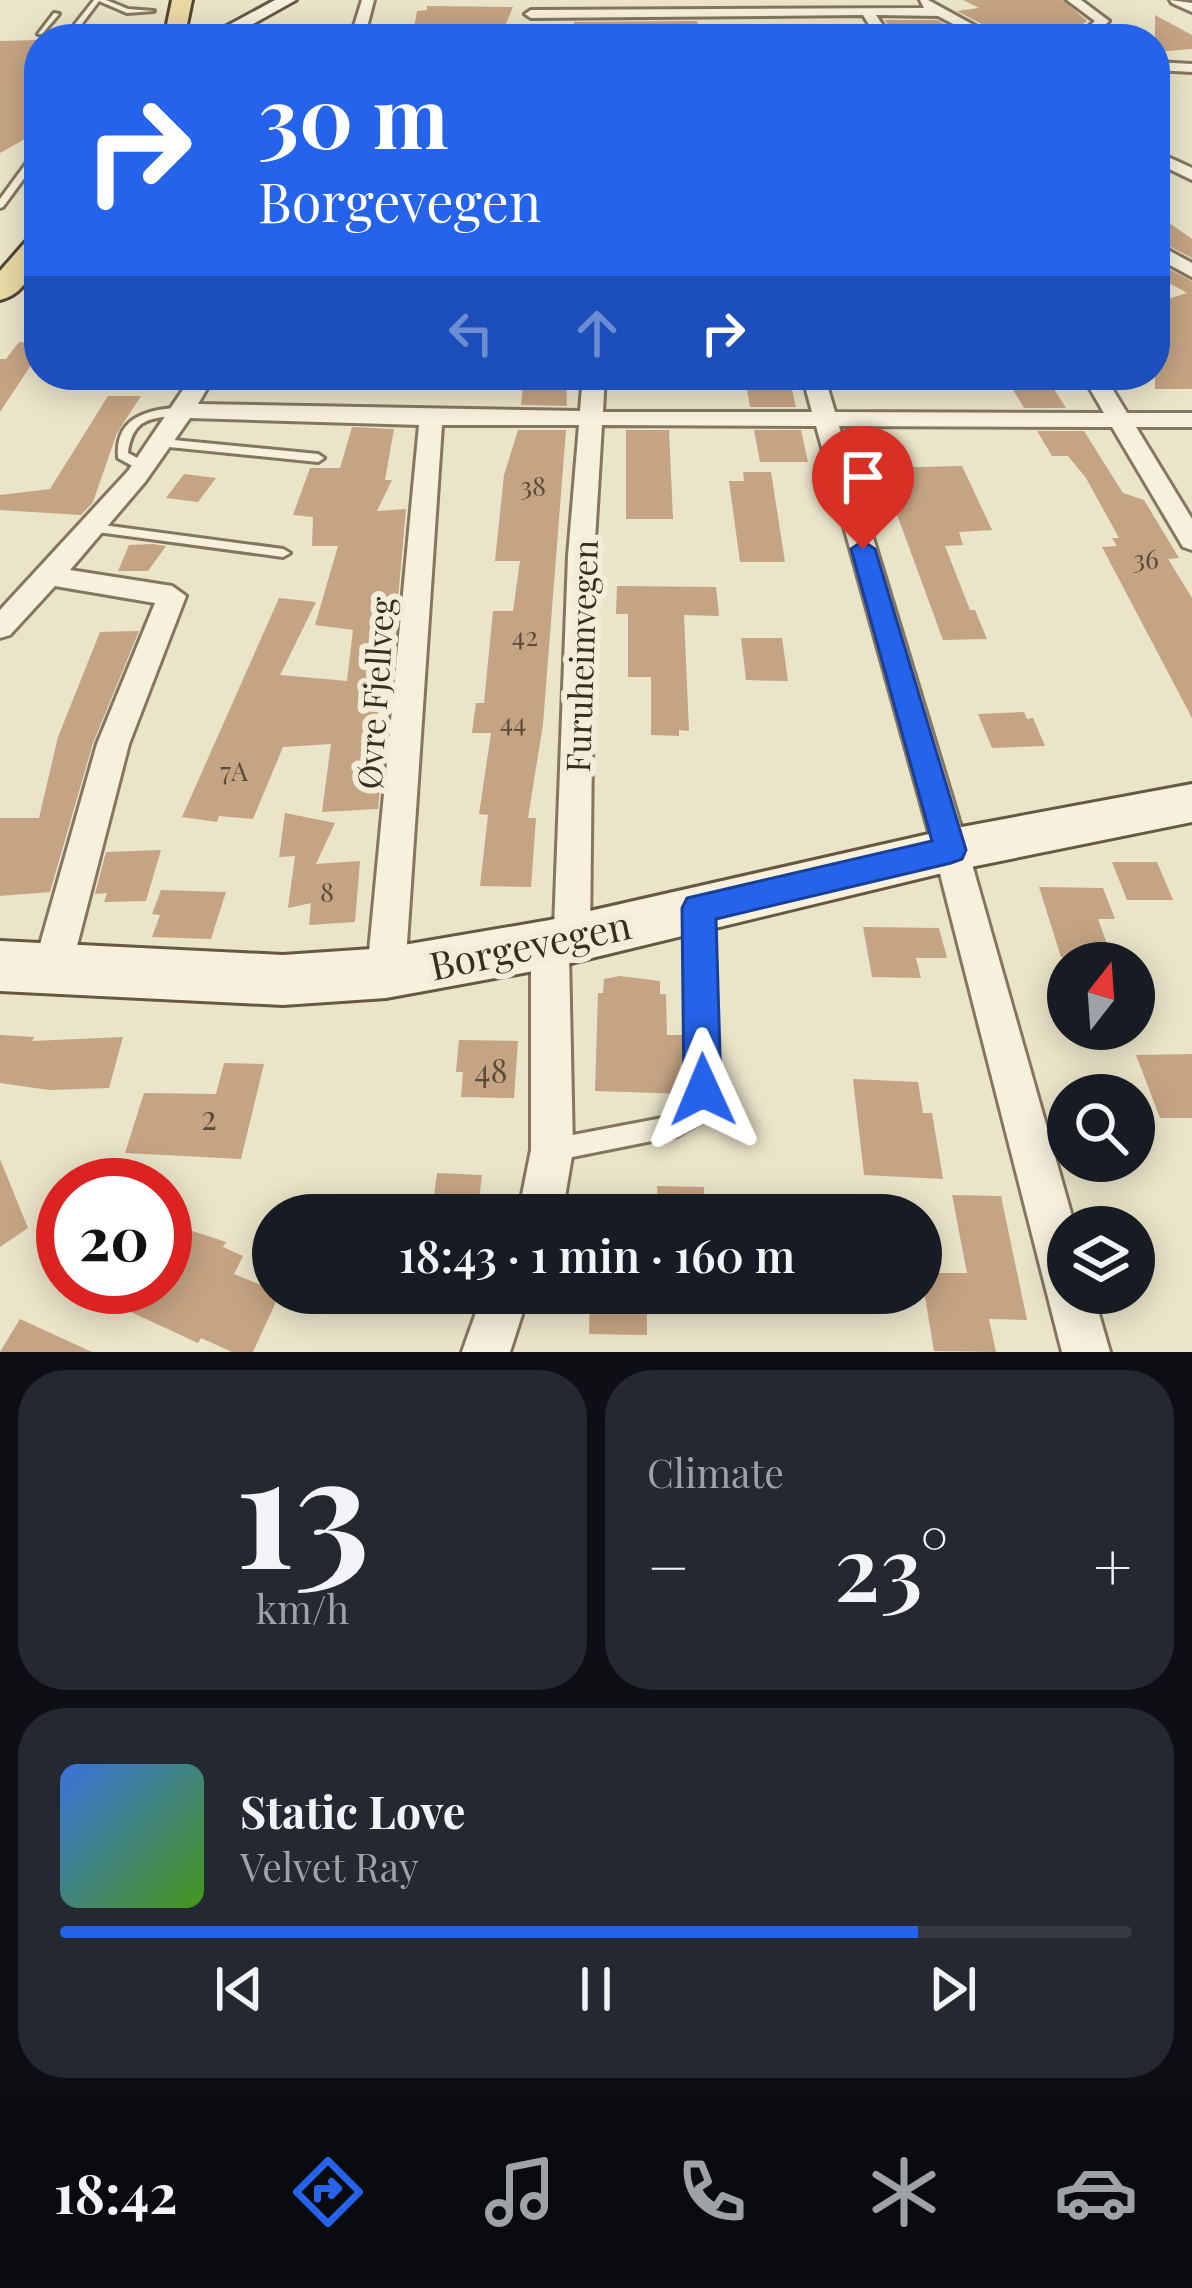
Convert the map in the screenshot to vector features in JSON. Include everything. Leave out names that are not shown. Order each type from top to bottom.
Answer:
[{"type":"main road","points":[[0,291],[24,262]]},
{"type":"street","points":[[241,24],[288,0]]},
{"type":"street","points":[[919,0],[962,24]]},
{"type":"street","points":[[1073,0],[1102,21],[1099,24]]},
{"type":"street","points":[[1176,0],[1192,8]]},
{"type":"street","points":[[529,7],[938,12]]},
{"type":"street","points":[[867,11],[875,24]]},
{"type":"street","points":[[0,628],[95,528],[163,443],[196,390]]},
{"type":"street","name":"Furuheimvegen","points":[[544,1194],[552,1150],[593,390]]},
{"type":"street","points":[[817,390],[951,850],[1047,1207]]},
{"type":"street","points":[[1102,390],[1192,542]]},
{"type":"street","points":[[185,411],[431,418],[1192,420]]},
{"type":"street","name":"Øvre Fjellveg","points":[[386,973],[431,418]]},
{"type":"street","points":[[49,576],[172,596],[113,744],[52,969]]},
{"type":"street","name":"Borgevegen","points":[[0,966],[283,980],[386,973],[561,941],[951,850],[1192,803]]},
{"type":"street","points":[[486,1352],[499,1314]]},
{"type":"street","points":[[1076,1314],[1086,1352]]},
{"type":"lane","points":[[79,24],[99,0],[120,9],[171,13]]},
{"type":"lane","points":[[120,9],[134,0]]},
{"type":"lane","points":[[48,24],[56,14]]},
{"type":"lane","points":[[0,206],[24,173]]},
{"type":"lane","points":[[144,467],[122,455],[122,445],[139,418],[154,411],[185,411]]},
{"type":"lane","points":[[163,443],[318,458]]},
{"type":"lane","points":[[95,528],[283,553]]},
{"type":"lane","points":[[552,1150],[677,1126],[696,1114],[703,1090],[699,908]]},
{"type":"building","points":[[963,0],[1063,0],[1087,21],[982,24],[957,11],[979,8]]},
{"type":"building","points":[[427,6],[513,7],[506,24],[415,24],[417,11]]},
{"type":"building","points":[[1155,15],[1192,35],[1192,49],[1170,51],[1170,24],[1155,24]]},
{"type":"building","points":[[885,20],[944,24],[887,24]]},
{"type":"building","points":[[697,21],[698,24],[574,24]]},
{"type":"building","points":[[24,40],[24,139],[0,153],[0,41]]},
{"type":"building","points":[[1170,224],[1192,239],[1192,258],[1170,247]]},
{"type":"building","points":[[1170,270],[1192,281],[1192,389],[1170,389],[1170,298],[1187,293],[1170,283]]},
{"type":"building","points":[[24,342],[24,376],[0,412],[0,359]]},
{"type":"building","points":[[522,390],[566,390],[567,406],[521,405]]},
{"type":"building","points":[[747,390],[792,390],[796,407],[750,407]]},
{"type":"building","points":[[1013,390],[1055,390],[1066,408],[1024,408]]},
{"type":"building","points":[[108,396],[141,396],[117,433],[93,502],[81,515],[0,510],[0,495],[50,489]]},
{"type":"building","points":[[352,427],[394,429],[385,480],[392,480],[377,511],[406,509],[392,667],[373,729],[386,728],[378,809],[322,812],[331,744],[283,747],[253,819],[219,816],[217,822],[182,817],[279,598],[316,602],[280,675],[347,681],[353,630],[315,625],[338,546],[312,546],[313,517],[293,515],[310,468],[340,468]]},
{"type":"building","points":[[518,430],[566,430],[543,724],[528,818],[536,818],[531,887],[480,886],[488,815],[479,814],[491,733],[472,733],[476,703],[484,703],[493,611],[513,611],[520,561],[495,561],[504,475]]},
{"type":"building","points":[[626,430],[669,430],[673,519],[626,519]]},
{"type":"building","points":[[754,430],[801,430],[808,462],[760,462]]},
{"type":"building","points":[[1037,431],[1084,431],[1123,493],[1144,500],[1179,558],[1168,559],[1192,598],[1192,718],[1102,547],[1117,546],[1112,538],[1119,538],[1086,478],[1068,456],[1052,456]]},
{"type":"building","points":[[962,466],[992,530],[959,532],[963,545],[945,546],[987,639],[943,640],[880,468]]},
{"type":"building","points":[[743,472],[771,472],[785,562],[740,562],[729,481],[744,481]]},
{"type":"building","points":[[184,474],[216,478],[198,502],[166,498]]},
{"type":"building","points":[[129,545],[166,546],[148,571],[118,571]]},
{"type":"building","points":[[617,586],[716,587],[719,616],[684,615],[689,731],[679,730],[679,736],[651,735],[651,677],[628,677],[628,614],[616,614]]},
{"type":"building","points":[[139,631],[93,743],[50,892],[0,896],[0,818],[39,818],[58,737],[100,632]]},
{"type":"building","points":[[741,638],[782,638],[788,681],[746,680]]},
{"type":"building","points":[[1024,712],[1027,719],[1033,718],[1045,746],[992,748],[978,714]]},
{"type":"building","points":[[285,813],[335,823],[316,864],[360,861],[355,922],[309,925],[311,903],[288,908],[295,856],[279,857]]},
{"type":"building","points":[[161,850],[146,901],[104,902],[107,893],[95,894],[106,852]]},
{"type":"building","points":[[1112,862],[1157,862],[1173,900],[1127,900]]},
{"type":"building","points":[[1039,887],[1103,888],[1115,919],[1098,919],[1106,942],[1056,942]]},
{"type":"building","points":[[161,890],[226,892],[211,939],[152,937],[160,915],[152,914]]},
{"type":"building","points":[[863,927],[939,928],[947,958],[916,958],[921,978],[872,977]]},
{"type":"building","points":[[604,979],[660,981],[660,994],[666,994],[667,1035],[688,1035],[687,1094],[595,1091],[598,993],[603,993]]},
{"type":"building","points":[[0,1035],[34,1037],[32,1041],[123,1037],[109,1088],[49,1090],[0,1083]]},
{"type":"building","points":[[459,1040],[518,1041],[514,1098],[461,1097],[463,1072],[456,1072]]},
{"type":"building","points":[[1192,1054],[1192,1118],[1160,1118],[1155,1074],[1143,1074],[1136,1055]]},
{"type":"building","points":[[224,1063],[264,1064],[241,1159],[125,1153],[144,1093],[216,1094]]},
{"type":"building","points":[[853,1079],[918,1082],[923,1113],[932,1113],[943,1179],[864,1175]]},
{"type":"building","points":[[0,1159],[28,1228],[0,1247]]},
{"type":"building","points":[[437,1173],[482,1175],[480,1194],[434,1194]]},
{"type":"building","points":[[657,1186],[704,1187],[704,1194],[657,1194]]},
{"type":"building","points":[[952,1195],[1001,1196],[1027,1320],[989,1319],[996,1352],[934,1351],[928,1314],[942,1314],[942,1273],[967,1273]]},
{"type":"building","points":[[192,1231],[226,1242],[223,1247],[243,1256],[234,1274],[252,1281],[252,1314],[270,1314],[253,1352],[232,1352],[201,1338],[198,1343],[135,1314],[192,1314]]},
{"type":"building","points":[[589,1314],[647,1314],[647,1335],[589,1334]]},
{"type":"building","points":[[20,1319],[92,1352],[0,1352]]},
{"type":"route","points":[[703,1090],[699,908],[951,850],[863,549]]}]
